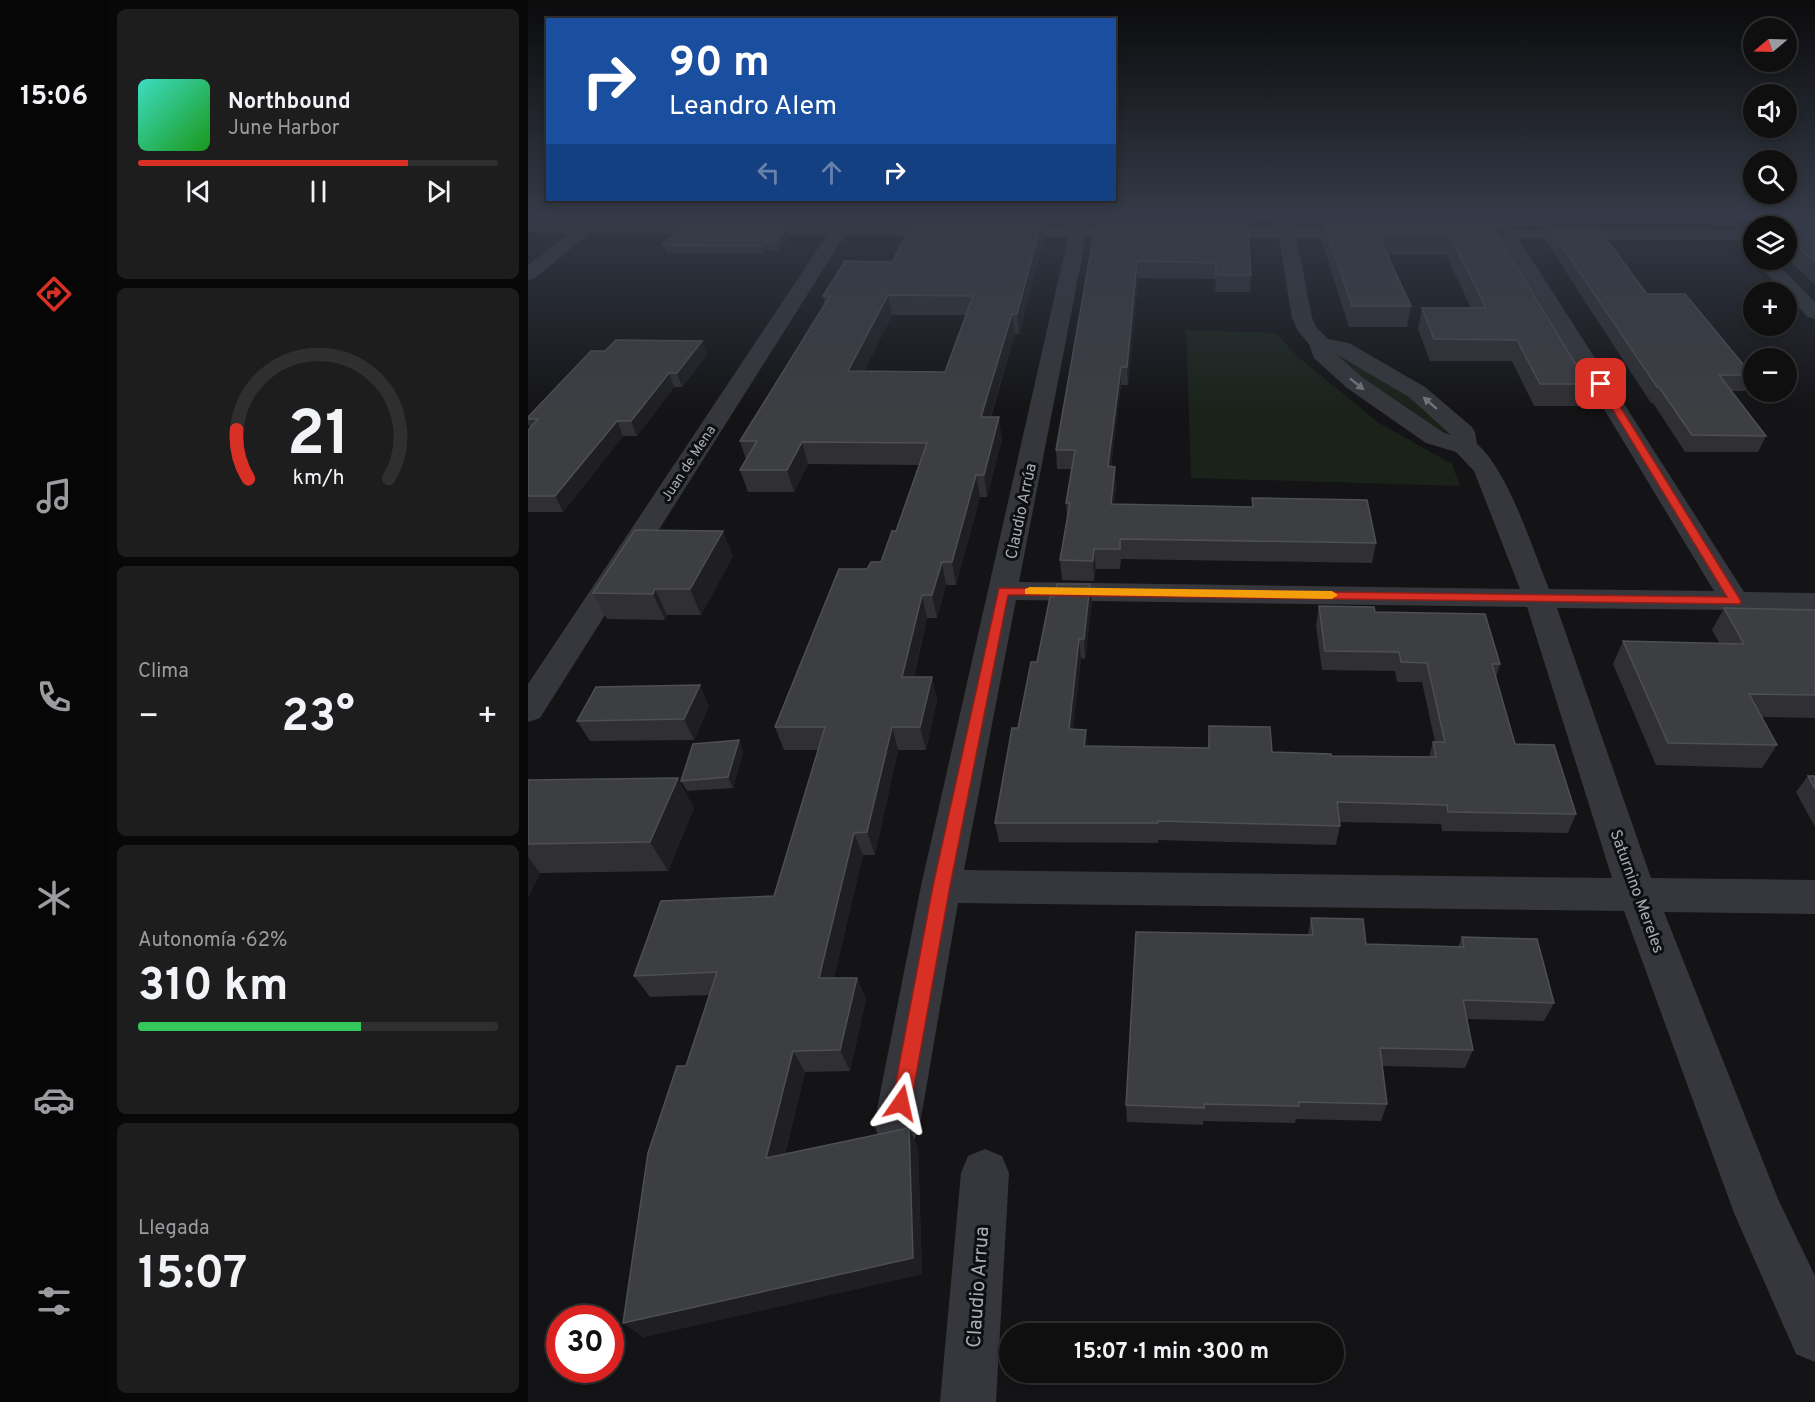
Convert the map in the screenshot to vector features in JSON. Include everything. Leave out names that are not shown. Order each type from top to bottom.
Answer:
[{"type":"street","name":"Juan de Mena","points":[[528,710],[805,281]]},
{"type":"street","name":"Claudio Arrúa","points":[[897,1125],[942,886],[1068,281]]},
{"type":"street","name":"Saturnino Mereles","points":[[1296,281],[1302,318],[1308,331],[1319,342],[1322,353],[1376,399],[1435,438],[1465,447],[1478,458],[1487,471],[1538,597],[1637,894],[1759,1213],[1815,1335]]},
{"type":"street","points":[[1537,281],[1735,601]]},
{"type":"street","points":[[1784,281],[1815,313]]},
{"type":"street","points":[[1003,591],[1815,602]]},
{"type":"street","points":[[942,886],[1815,897]]},
{"type":"street","name":"Claudio Arrua","points":[[968,1402],[985,1173]]},
{"type":"shaded area","points":[[1186,330],[1276,333],[1297,356],[1379,423],[1452,464],[1460,486],[1191,478]]},
{"type":"shaded area","points":[[1329,348],[1407,392],[1454,435],[1451,438],[1363,381]]},
{"type":"building","points":[[832,281],[1026,281],[1017,314],[1012,314],[981,417],[999,417],[984,475],[976,475],[952,562],[942,562],[932,595],[922,595],[902,677],[932,677],[920,727],[892,727],[867,832],[854,833],[819,978],[857,978],[840,1050],[793,1051],[766,1158],[909,1128],[913,1258],[624,1323],[648,1153],[677,1066],[686,1066],[717,972],[634,976],[661,901],[774,896],[825,727],[775,727],[839,569],[867,569],[871,562],[881,562],[892,531],[896,531],[927,443],[802,442],[787,470],[740,470],[757,441],[740,441],[830,296],[823,296]],"holes":[[[888,295],[973,296],[945,372],[848,371]]]},
{"type":"building","points":[[1086,281],[1135,281],[1127,367],[1121,367],[1108,466],[1115,467],[1111,504],[1253,507],[1252,498],[1367,500],[1376,543],[1120,539],[1120,549],[1094,549],[1093,561],[1060,560],[1070,503],[1066,503],[1075,450],[1056,450]]},
{"type":"building","points":[[1344,281],[1400,281],[1411,306],[1352,306]]},
{"type":"building","points":[[1473,281],[1526,281],[1588,384],[1540,384],[1517,340],[1434,339],[1422,308],[1486,308]]},
{"type":"building","points":[[1586,281],[1638,281],[1647,294],[1685,294],[1743,364],[1743,375],[1719,375],[1766,436],[1692,435]]},
{"type":"building","points":[[616,340],[702,341],[677,373],[669,373],[631,421],[617,421],[555,496],[528,496],[528,430],[538,419],[528,419],[528,417],[591,351],[605,351]]},
{"type":"building","points":[[635,530],[723,531],[690,589],[655,589],[653,594],[593,593]]},
{"type":"building","points":[[1057,584],[1090,584],[1084,639],[1079,639],[1069,729],[1086,730],[1084,746],[1209,748],[1209,726],[1270,727],[1272,752],[1331,754],[1331,756],[1436,757],[1433,742],[1445,742],[1427,663],[1401,662],[1399,652],[1325,651],[1319,606],[1374,607],[1375,612],[1485,614],[1500,664],[1492,664],[1515,744],[1554,745],[1576,814],[1448,812],[1447,805],[1337,802],[1340,826],[1158,821],[1158,823],[995,823],[1012,728],[1018,728],[1031,662],[1037,662],[1050,597],[1054,597]]},
{"type":"building","points":[[1724,608],[1815,610],[1815,695],[1749,694],[1777,745],[1668,743],[1623,641],[1744,644]]},
{"type":"building","points":[[700,685],[684,719],[577,721],[596,687]]},
{"type":"building","points":[[739,740],[728,777],[681,781],[693,744]]},
{"type":"building","points":[[1808,776],[1815,776],[1815,789]]},
{"type":"building","points":[[678,778],[650,842],[528,844],[528,780]]},
{"type":"building","points":[[1311,918],[1363,919],[1366,944],[1464,947],[1462,937],[1537,939],[1554,1003],[1463,1000],[1473,1050],[1380,1048],[1387,1104],[1299,1102],[1299,1106],[1204,1104],[1204,1108],[1126,1105],[1136,932],[1313,935]]},
{"type":"slow traffic","points":[[1030,591],[1332,595]]},
{"type":"route","points":[[901,1103],[942,886],[1003,591],[1735,601],[1601,384]]}]
